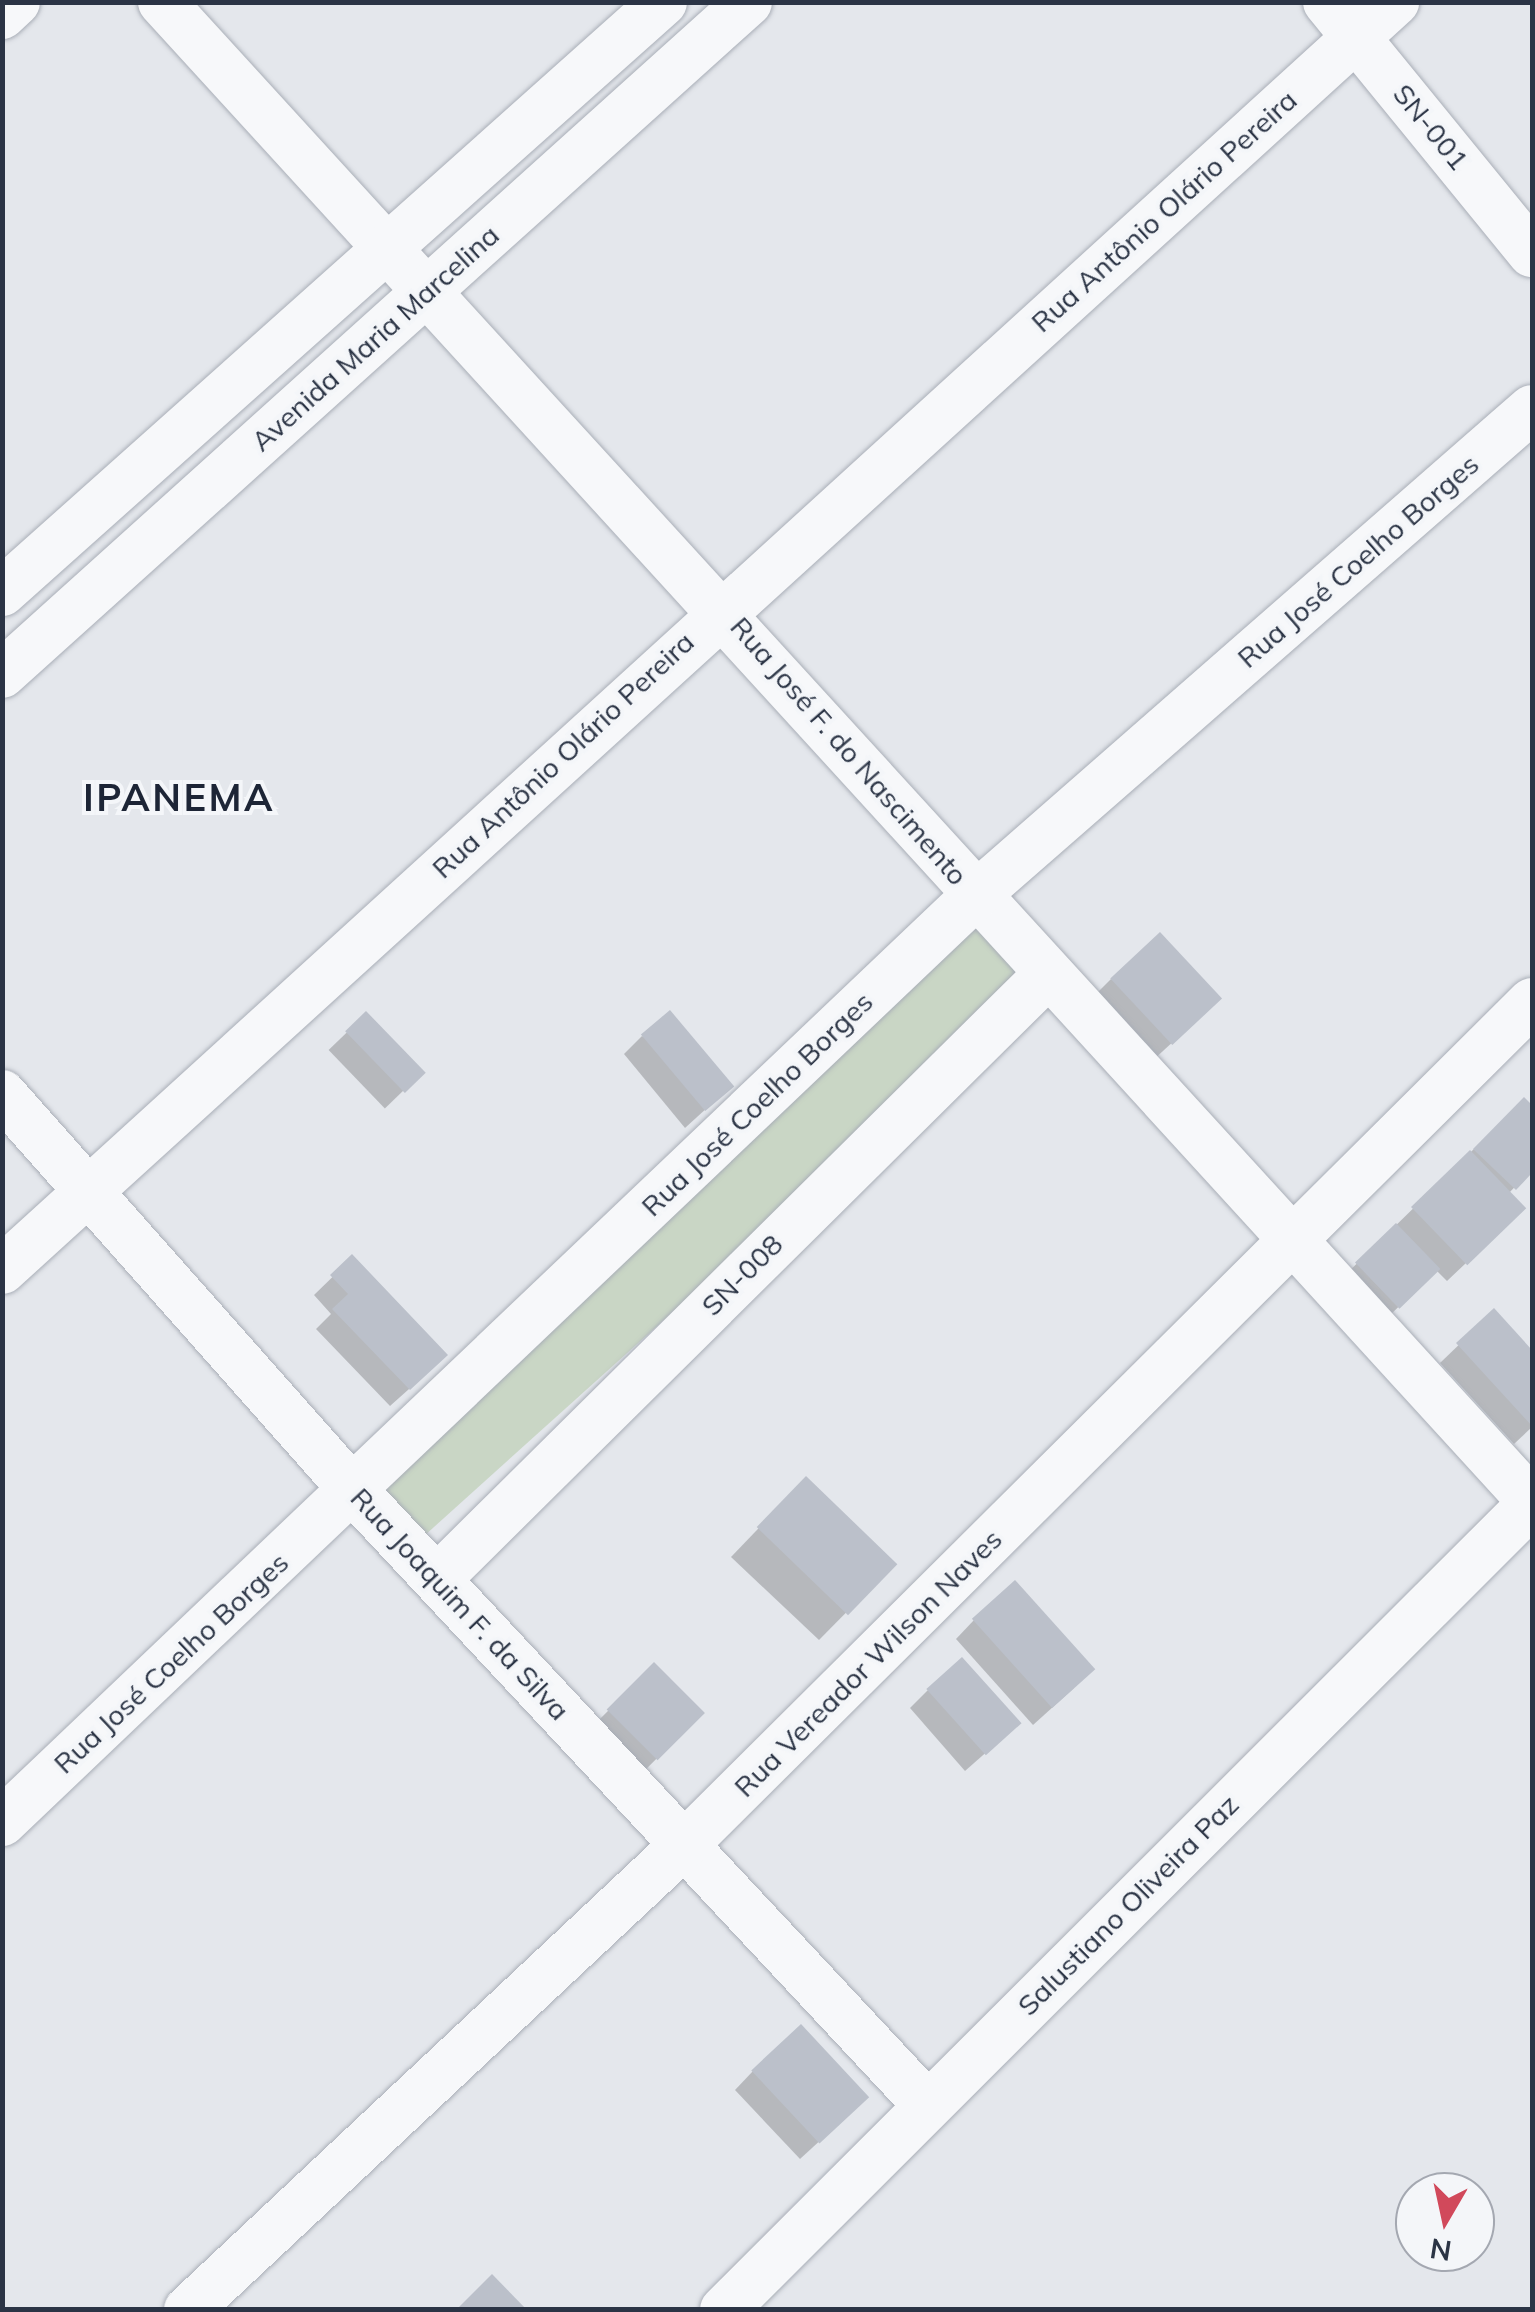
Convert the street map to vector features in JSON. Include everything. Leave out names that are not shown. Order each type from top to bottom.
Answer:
[{"type":"street","points":[[2,14],[16,2]]},
{"type":"street","name":"Rua José F. do Nascimento","points":[[162,2],[722,607],[1047,975],[1298,1240],[1532,1503]]},
{"type":"street","name":"Avenida Maria Marcelina","points":[[2,592],[663,2]]},
{"type":"street","name":"Avenida Maria Marcelina","points":[[2,674],[748,2]]},
{"type":"street","name":"SN-001","points":[[1327,2],[1532,253]]},
{"type":"street","name":"Rua Antônio Olário Pereira","points":[[2,1270],[722,607],[1396,2]]},
{"type":"street","name":"Rua José Coelho Borges","points":[[2,1822],[976,895],[1532,409]]},
{"type":"street","name":"SN-008","points":[[439,1577],[1047,975]]},
{"type":"street","name":"Rua Vereador Wilson Naves","points":[[188,2310],[683,1846],[1298,1240],[1532,1002]]},
{"type":"street","name":"Rua Joaquim F. da Silva","points":[[2,1094],[93,1190],[352,1490],[439,1577],[683,1846],[927,2105]]},
{"type":"street","name":"Salustiano Oliveira Paz","points":[[724,2310],[1532,1503]]},
{"type":"green space","points":[[976,895],[1048,975],[408,1551],[336,1471]]},
{"type":"building","points":[[1160,932],[1222,999],[1172,1045],[1110,978]]},
{"type":"building","points":[[670,1010],[734,1087],[705,1111],[641,1034]]},
{"type":"building","points":[[366,1011],[426,1073],[405,1093],[345,1031]]},
{"type":"building","points":[[1524,1097],[1532,1105],[1532,1173],[1516,1190],[1473,1149]]},
{"type":"building","points":[[1470,1150],[1526,1208],[1467,1265],[1411,1207]]},
{"type":"building","points":[[1396,1223],[1440,1269],[1399,1309],[1355,1263]]},
{"type":"building","points":[[352,1254],[448,1355],[410,1390],[332,1309],[348,1294],[330,1275]]},
{"type":"building","points":[[1494,1308],[1532,1350],[1532,1426],[1456,1343]]},
{"type":"building","points":[[806,1476],[897,1564],[848,1615],[757,1527]]},
{"type":"building","points":[[1015,1580],[1095,1669],[1052,1708],[972,1619]]},
{"type":"building","points":[[962,1657],[1022,1723],[986,1755],[926,1689]]},
{"type":"building","points":[[654,1662],[705,1713],[658,1760],[607,1709]]},
{"type":"building","points":[[801,2024],[869,2097],[819,2144],[751,2070]]},
{"type":"building","points":[[492,2274],[527,2310],[456,2310]]},
{"type":"district","name":"IPANEMA","points":[[179,798]]}]
